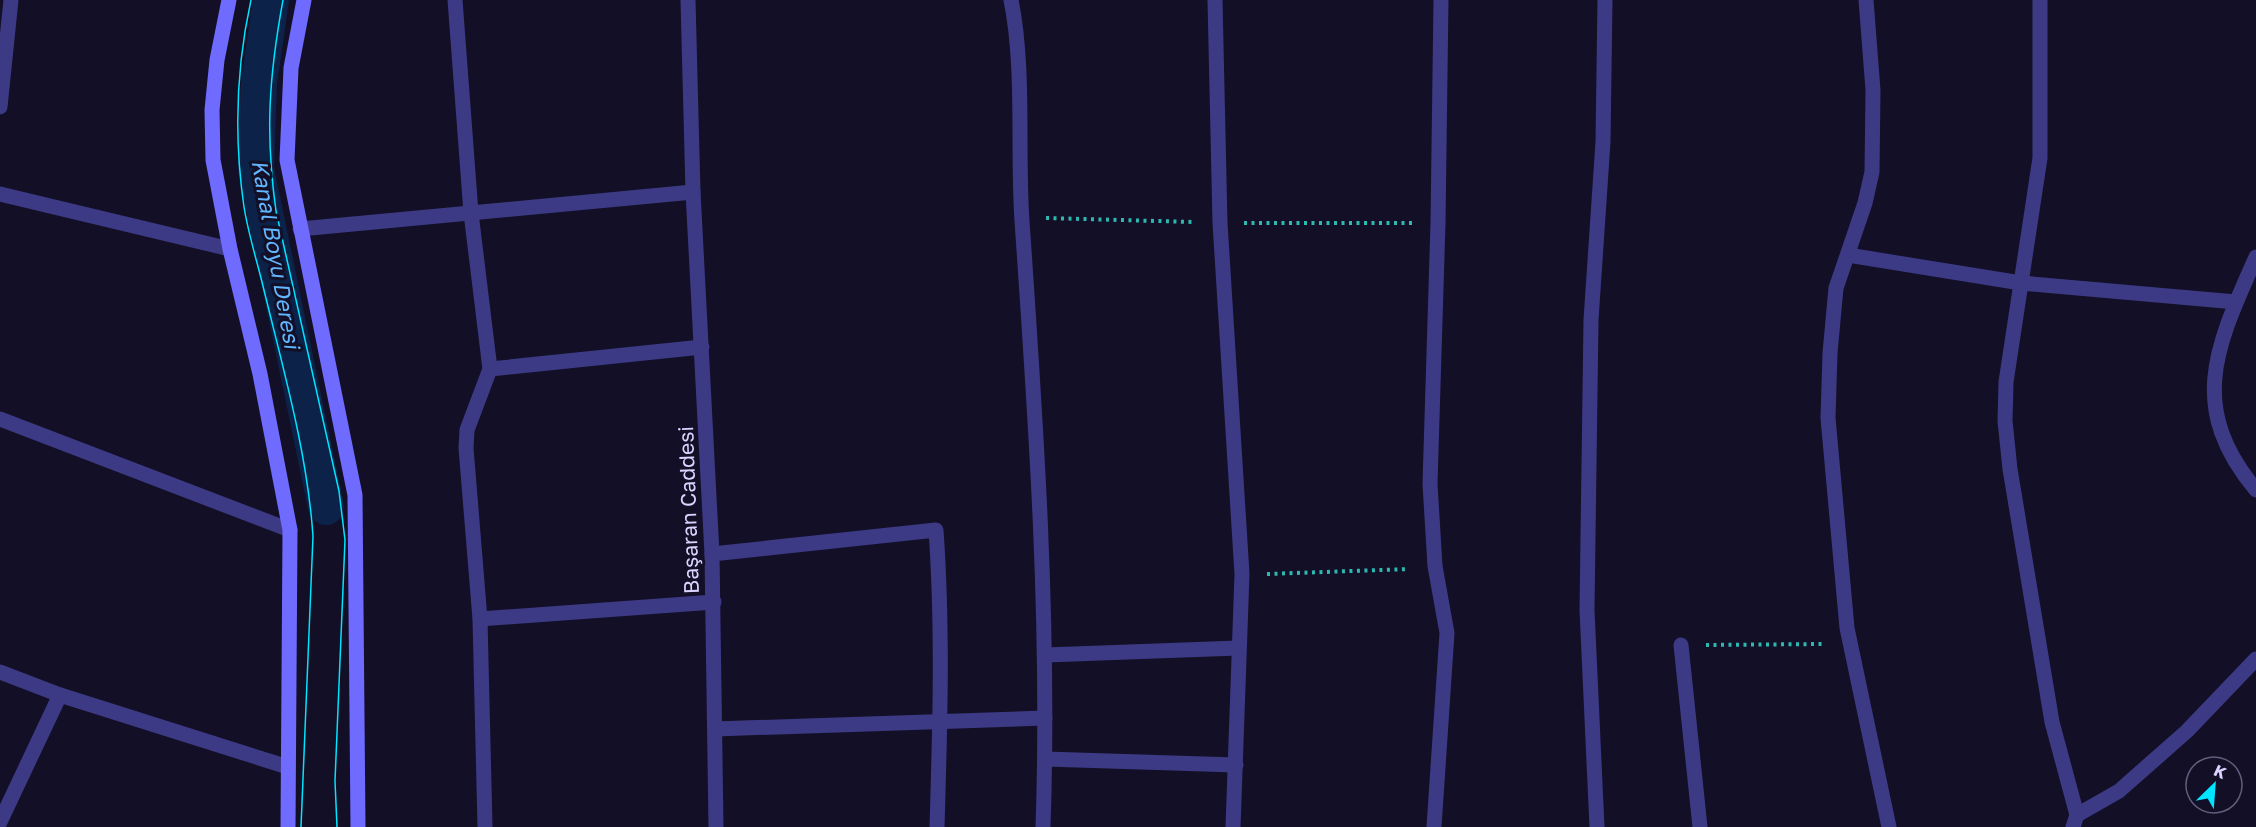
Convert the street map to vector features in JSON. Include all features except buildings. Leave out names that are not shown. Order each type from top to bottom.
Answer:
[{"type":"main road","points":[[229,0],[212,110],[213,160],[230,249],[260,374],[290,530],[288,827]]},
{"type":"main road","points":[[304,0],[291,68],[287,160],[355,495],[358,827]]},
{"type":"street","points":[[0,107],[11,0]]},
{"type":"street","points":[[455,0],[471,213],[490,369],[467,430],[466,448],[480,619],[485,827]]},
{"type":"street","name":"Başaran Caddesi","points":[[688,0],[693,192],[714,602],[716,827]]},
{"type":"street","points":[[1011,0],[1017,70],[1021,217],[1037,424],[1045,655],[1043,827]]},
{"type":"street","points":[[1215,0],[1220,223],[1242,574],[1233,827]]},
{"type":"street","points":[[1434,827],[1448,633],[1436,566],[1430,484],[1438,234],[1441,0]]},
{"type":"street","points":[[1597,827],[1587,610],[1591,320],[1603,142],[1605,0]]},
{"type":"street","points":[[1866,0],[1873,90],[1872,172],[1836,288],[1832,314],[1828,418],[1850,644],[1889,827]]},
{"type":"street","points":[[2040,0],[2040,158],[2006,382],[2005,421],[2010,469],[2052,722],[2075,821],[2119,791],[2187,731],[2256,659]]},
{"type":"street","points":[[300,229],[693,192]]},
{"type":"street","points":[[0,194],[230,249]]},
{"type":"street","points":[[1848,255],[2021,283],[2236,302]]},
{"type":"street","points":[[2256,256],[2223,334],[2217,361],[2215,406],[2218,429],[2230,454],[2256,490]]},
{"type":"street","points":[[490,369],[702,347]]},
{"type":"street","points":[[0,419],[290,530]]},
{"type":"street","points":[[712,554],[936,530],[939,578],[940,721],[937,827]]},
{"type":"street","points":[[480,619],[714,602]]},
{"type":"street","points":[[1681,645],[1700,827]]},
{"type":"street","points":[[1045,655],[1239,648]]},
{"type":"street","points":[[0,672],[60,695],[288,767]]},
{"type":"street","points":[[0,822],[60,695]]},
{"type":"street","points":[[715,729],[1045,718]]},
{"type":"street","points":[[1045,759],[1236,765]]},
{"type":"path","points":[[1242,574],[1436,566]]},
{"type":"path","points":[[1681,645],[1850,644]]},
{"type":"waterway","name":"Kanal Boyu Deresi","points":[[271,0],[259,83],[256,169],[326,507]]},
{"type":"tram line","points":[[251,0],[242,51],[238,103],[239,155],[244,207],[300,440],[313,536],[301,827]]},
{"type":"tram line","points":[[283,0],[274,54],[270,105],[270,156],[276,211],[339,491],[345,540],[335,781],[337,827]]}]
